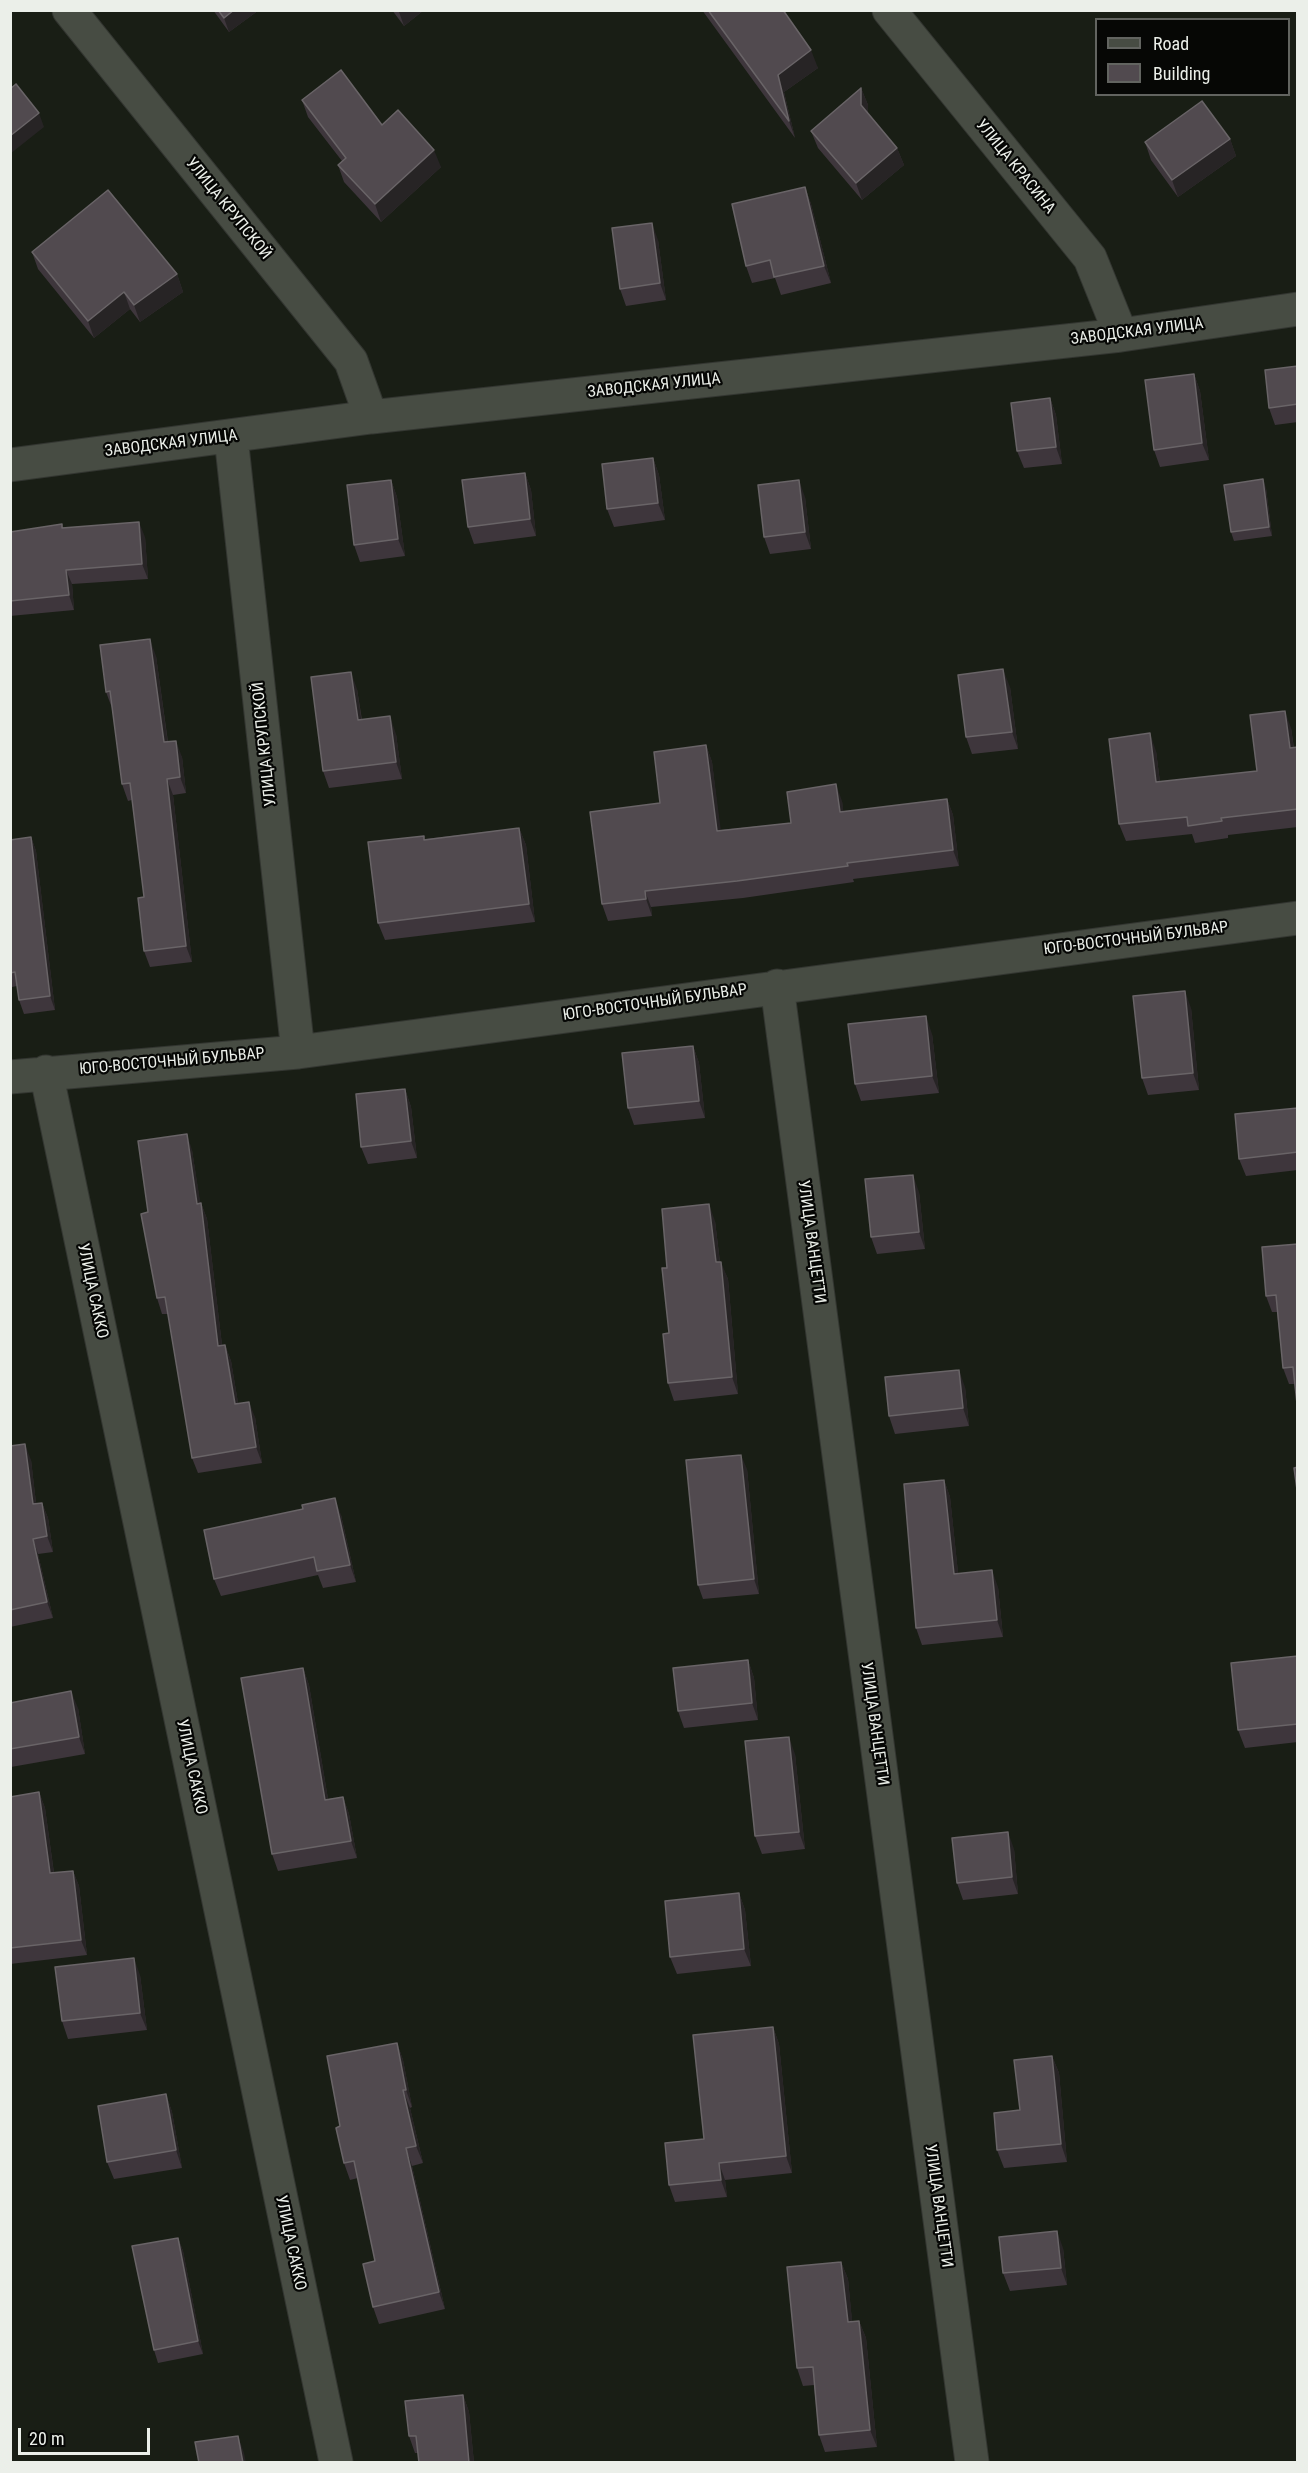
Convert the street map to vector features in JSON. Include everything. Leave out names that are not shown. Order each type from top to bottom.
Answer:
[{"type":"street","name":"УЛИЦА КРУПСКОЙ","points":[[69,10],[351,361],[371,417]]},
{"type":"street","name":"УЛИЦА КРАСИНА","points":[[889,10],[1090,258],[1121,335]]},
{"type":"street","name":"ЗАВОДСКАЯ УЛИЦА","points":[[10,465],[371,417],[1121,335],[1298,309]]},
{"type":"street","name":"УЛИЦА КРУПСКОЙ","points":[[231,437],[298,1052]]},
{"type":"street","name":"ЮГО-ВОСТОЧНЫЙ БУЛЬВАР","points":[[10,1077],[46,1072],[298,1052],[1298,918]]},
{"type":"street","name":"УЛИЦА ВАНЦЕТТИ","points":[[777,986],[972,2463]]},
{"type":"street","name":"УЛИЦА САККО","points":[[46,1072],[336,2463]]},
{"type":"building","points":[[218,10],[234,10],[224,18]]},
{"type":"building","points":[[708,10],[783,10],[811,50],[778,75],[789,121]]},
{"type":"building","points":[[341,70],[382,125],[398,110],[434,150],[375,204],[338,165],[346,158],[302,100]]},
{"type":"building","points":[[16,84],[39,113],[10,136],[10,89]]},
{"type":"building","points":[[861,88],[861,105],[897,148],[856,183],[811,131]]},
{"type":"building","points":[[1202,101],[1230,139],[1172,180],[1145,142]]},
{"type":"building","points":[[805,187],[824,266],[774,277],[770,260],[746,266],[732,204]]},
{"type":"building","points":[[108,190],[177,274],[134,305],[124,292],[88,321],[32,252]]},
{"type":"building","points":[[652,223],[660,283],[620,289],[612,228]]},
{"type":"building","points":[[1298,366],[1298,404],[1269,408],[1265,370]]},
{"type":"building","points":[[1194,374],[1202,443],[1154,450],[1145,380]]},
{"type":"building","points":[[1050,398],[1056,447],[1017,451],[1011,403]]},
{"type":"building","points":[[653,458],[658,503],[607,509],[602,464]]},
{"type":"building","points":[[525,473],[530,519],[468,527],[462,480]]},
{"type":"building","points":[[1263,479],[1269,527],[1231,532],[1224,485]]},
{"type":"building","points":[[391,480],[398,539],[354,545],[347,485]]},
{"type":"building","points":[[799,480],[805,532],[764,537],[758,485]]},
{"type":"building","points":[[139,522],[142,564],[66,570],[69,595],[10,601],[10,532],[62,524],[62,528]]},
{"type":"building","points":[[150,639],[164,742],[176,741],[180,777],[167,779],[186,946],[144,951],[138,898],[144,897],[130,783],[122,784],[110,691],[106,692],[100,645]]},
{"type":"building","points":[[1003,669],[1012,732],[966,737],[958,675]]},
{"type":"building","points":[[351,672],[358,720],[390,716],[396,762],[323,771],[311,677]]},
{"type":"building","points":[[1285,711],[1290,748],[1298,747],[1298,809],[1221,818],[1222,821],[1188,826],[1187,817],[1119,824],[1109,739],[1150,733],[1156,782],[1257,771],[1250,715]]},
{"type":"building","points":[[706,745],[717,831],[791,823],[787,792],[836,784],[840,812],[947,799],[953,850],[847,863],[848,866],[737,881],[645,891],[646,899],[602,904],[590,812],[660,803],[654,752]]},
{"type":"building","points":[[519,828],[529,904],[378,923],[368,842],[424,836],[424,840]]},
{"type":"building","points":[[31,837],[50,996],[19,1000],[15,972],[10,973],[10,840]]},
{"type":"building","points":[[1185,991],[1193,1073],[1142,1078],[1133,996]]},
{"type":"building","points":[[926,1016],[932,1076],[855,1084],[848,1024]]},
{"type":"building","points":[[693,1046],[699,1101],[628,1108],[622,1053]]},
{"type":"building","points":[[405,1089],[411,1141],[361,1147],[356,1094]]},
{"type":"building","points":[[1298,1108],[1298,1152],[1239,1159],[1235,1114]]},
{"type":"building","points":[[187,1134],[197,1204],[201,1203],[218,1346],[225,1345],[235,1404],[249,1402],[256,1447],[192,1458],[165,1297],[157,1298],[141,1214],[148,1212],[138,1141]]},
{"type":"building","points":[[913,1175],[919,1232],[871,1237],[865,1179]]},
{"type":"building","points":[[709,1204],[716,1262],[721,1262],[732,1377],[668,1383],[663,1334],[669,1333],[662,1268],[667,1268],[662,1209]]},
{"type":"building","points":[[1298,1244],[1298,1413],[1293,1367],[1283,1368],[1276,1295],[1266,1296],[1262,1247]]},
{"type":"building","points":[[959,1370],[963,1408],[889,1416],[885,1377]]},
{"type":"building","points":[[25,1444],[33,1504],[42,1503],[47,1536],[33,1539],[47,1602],[10,1610],[10,1446]]},
{"type":"building","points":[[741,1455],[754,1579],[698,1585],[686,1460]]},
{"type":"building","points":[[1298,1467],[1298,1497],[1294,1468]]},
{"type":"building","points":[[944,1480],[954,1574],[992,1570],[997,1620],[916,1628],[904,1484]]},
{"type":"building","points":[[335,1498],[350,1565],[317,1571],[314,1557],[214,1579],[204,1530],[303,1509],[302,1505]]},
{"type":"building","points":[[1298,1656],[1298,1724],[1238,1730],[1231,1663]]},
{"type":"building","points":[[748,1660],[752,1703],[678,1711],[673,1668]]},
{"type":"building","points":[[303,1668],[325,1800],[343,1797],[351,1841],[272,1854],[241,1678]]},
{"type":"building","points":[[71,1691],[79,1737],[10,1749],[10,1703]]},
{"type":"building","points":[[789,1737],[799,1832],[755,1836],[745,1741]]},
{"type":"building","points":[[39,1792],[50,1873],[73,1871],[81,1940],[10,1948],[10,1797]]},
{"type":"building","points":[[1008,1832],[1012,1877],[957,1883],[952,1838]]},
{"type":"building","points":[[739,1893],[744,1949],[670,1957],[665,1901]]},
{"type":"building","points":[[134,1958],[140,2013],[62,2021],[55,1967]]},
{"type":"building","points":[[773,2027],[786,2156],[719,2163],[721,2180],[669,2185],[665,2143],[704,2139],[693,2035]]},
{"type":"building","points":[[397,2043],[406,2090],[403,2090],[416,2146],[406,2148],[439,2292],[373,2307],[363,2264],[375,2261],[354,2161],[344,2163],[336,2128],[340,2126],[327,2056]]},
{"type":"building","points":[[1052,2056],[1061,2144],[997,2150],[994,2113],[1020,2110],[1014,2060]]},
{"type":"building","points":[[166,2094],[176,2150],[107,2162],[98,2106]]},
{"type":"building","points":[[1057,2231],[1061,2268],[1003,2273],[999,2237]]},
{"type":"building","points":[[178,2238],[198,2341],[154,2350],[132,2246]]},
{"type":"building","points":[[841,2262],[848,2322],[859,2321],[870,2430],[819,2435],[813,2367],[797,2368],[787,2267]]},
{"type":"building","points":[[463,2395],[469,2463],[419,2463],[416,2436],[409,2436],[405,2401]]},
{"type":"building","points":[[238,2436],[243,2463],[199,2463],[195,2442]]}]
